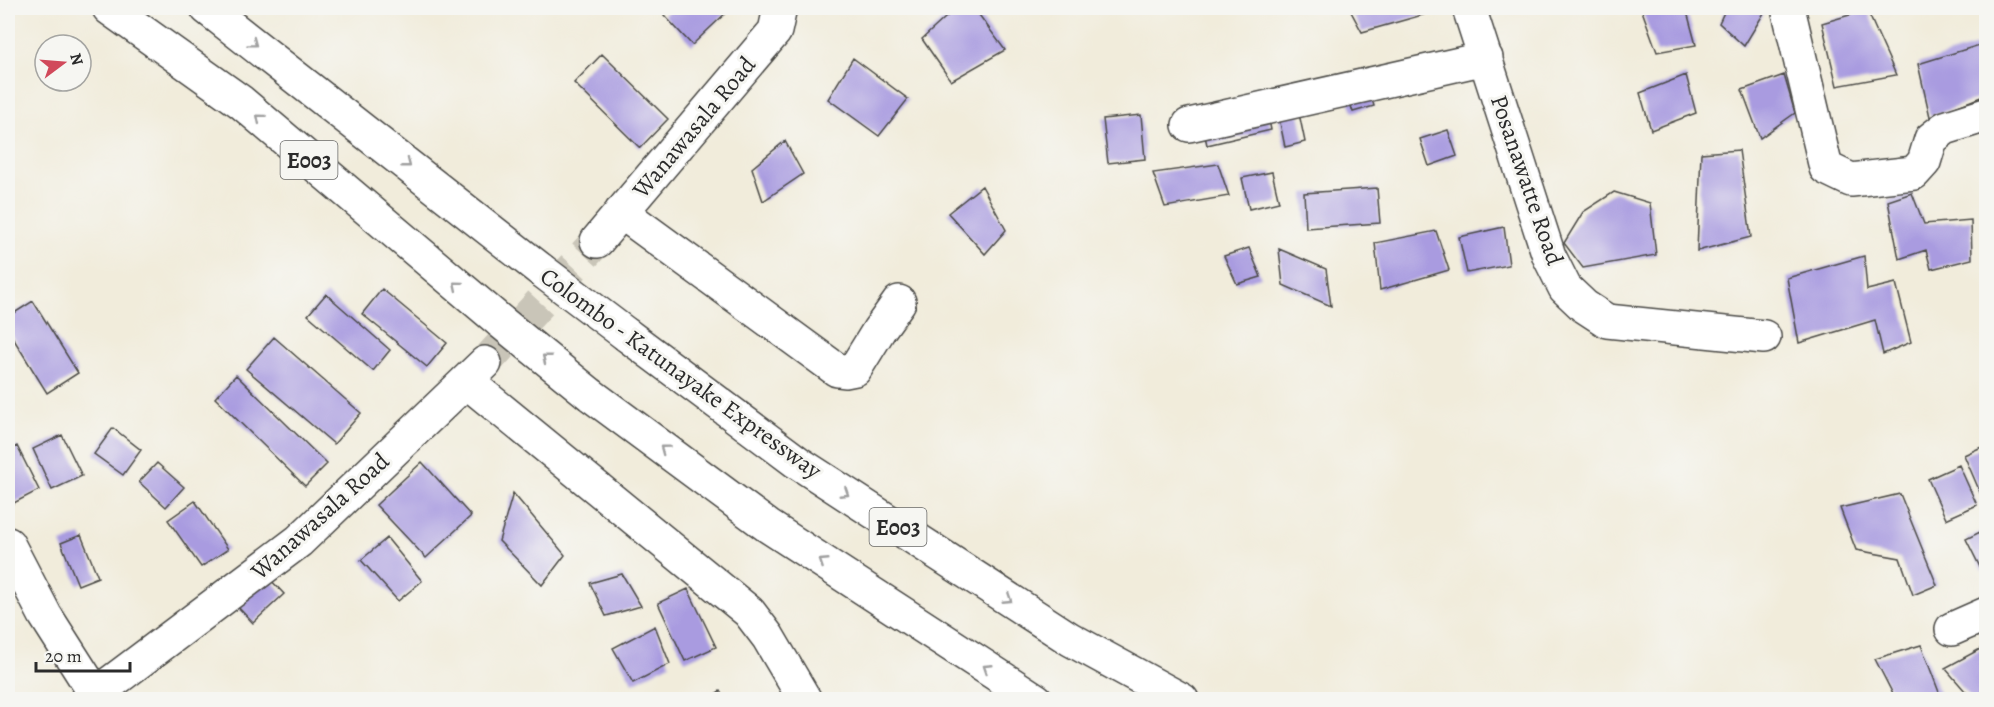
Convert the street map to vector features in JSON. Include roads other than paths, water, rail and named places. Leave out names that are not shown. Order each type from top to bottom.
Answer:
[{"type":"main road","name":"E003","points":[[109,8],[242,102],[501,322],[591,395],[768,526],[1036,699]]},
{"type":"main road","name":"Colombo - Katunayake Expressway","points":[[207,8],[541,270],[797,462],[1070,639],[1182,699]]},
{"type":"main road","name":"Wanawasala Road","points":[[597,241],[775,31],[780,8]]},
{"type":"main road","name":"Posanawatte Road","points":[[1469,8],[1549,256],[1565,288],[1584,306],[1607,321],[1764,337]]},
{"type":"main road","points":[[1788,8],[1826,168],[1851,180],[1914,173],[1924,162],[1931,139],[1945,128],[1986,116]]},
{"type":"main road","points":[[1189,125],[1486,58]]},
{"type":"main road","points":[[621,212],[837,370],[855,369],[899,302]]},
{"type":"main road","name":"Wanawasala Road","points":[[92,697],[299,542],[475,372],[748,612],[768,637],[805,699]]},
{"type":"main road","points":[[8,544],[92,697]]},
{"type":"main road","points":[[1952,629],[1986,614]]},
{"type":"tunnel","points":[[485,363],[597,241]]}]
